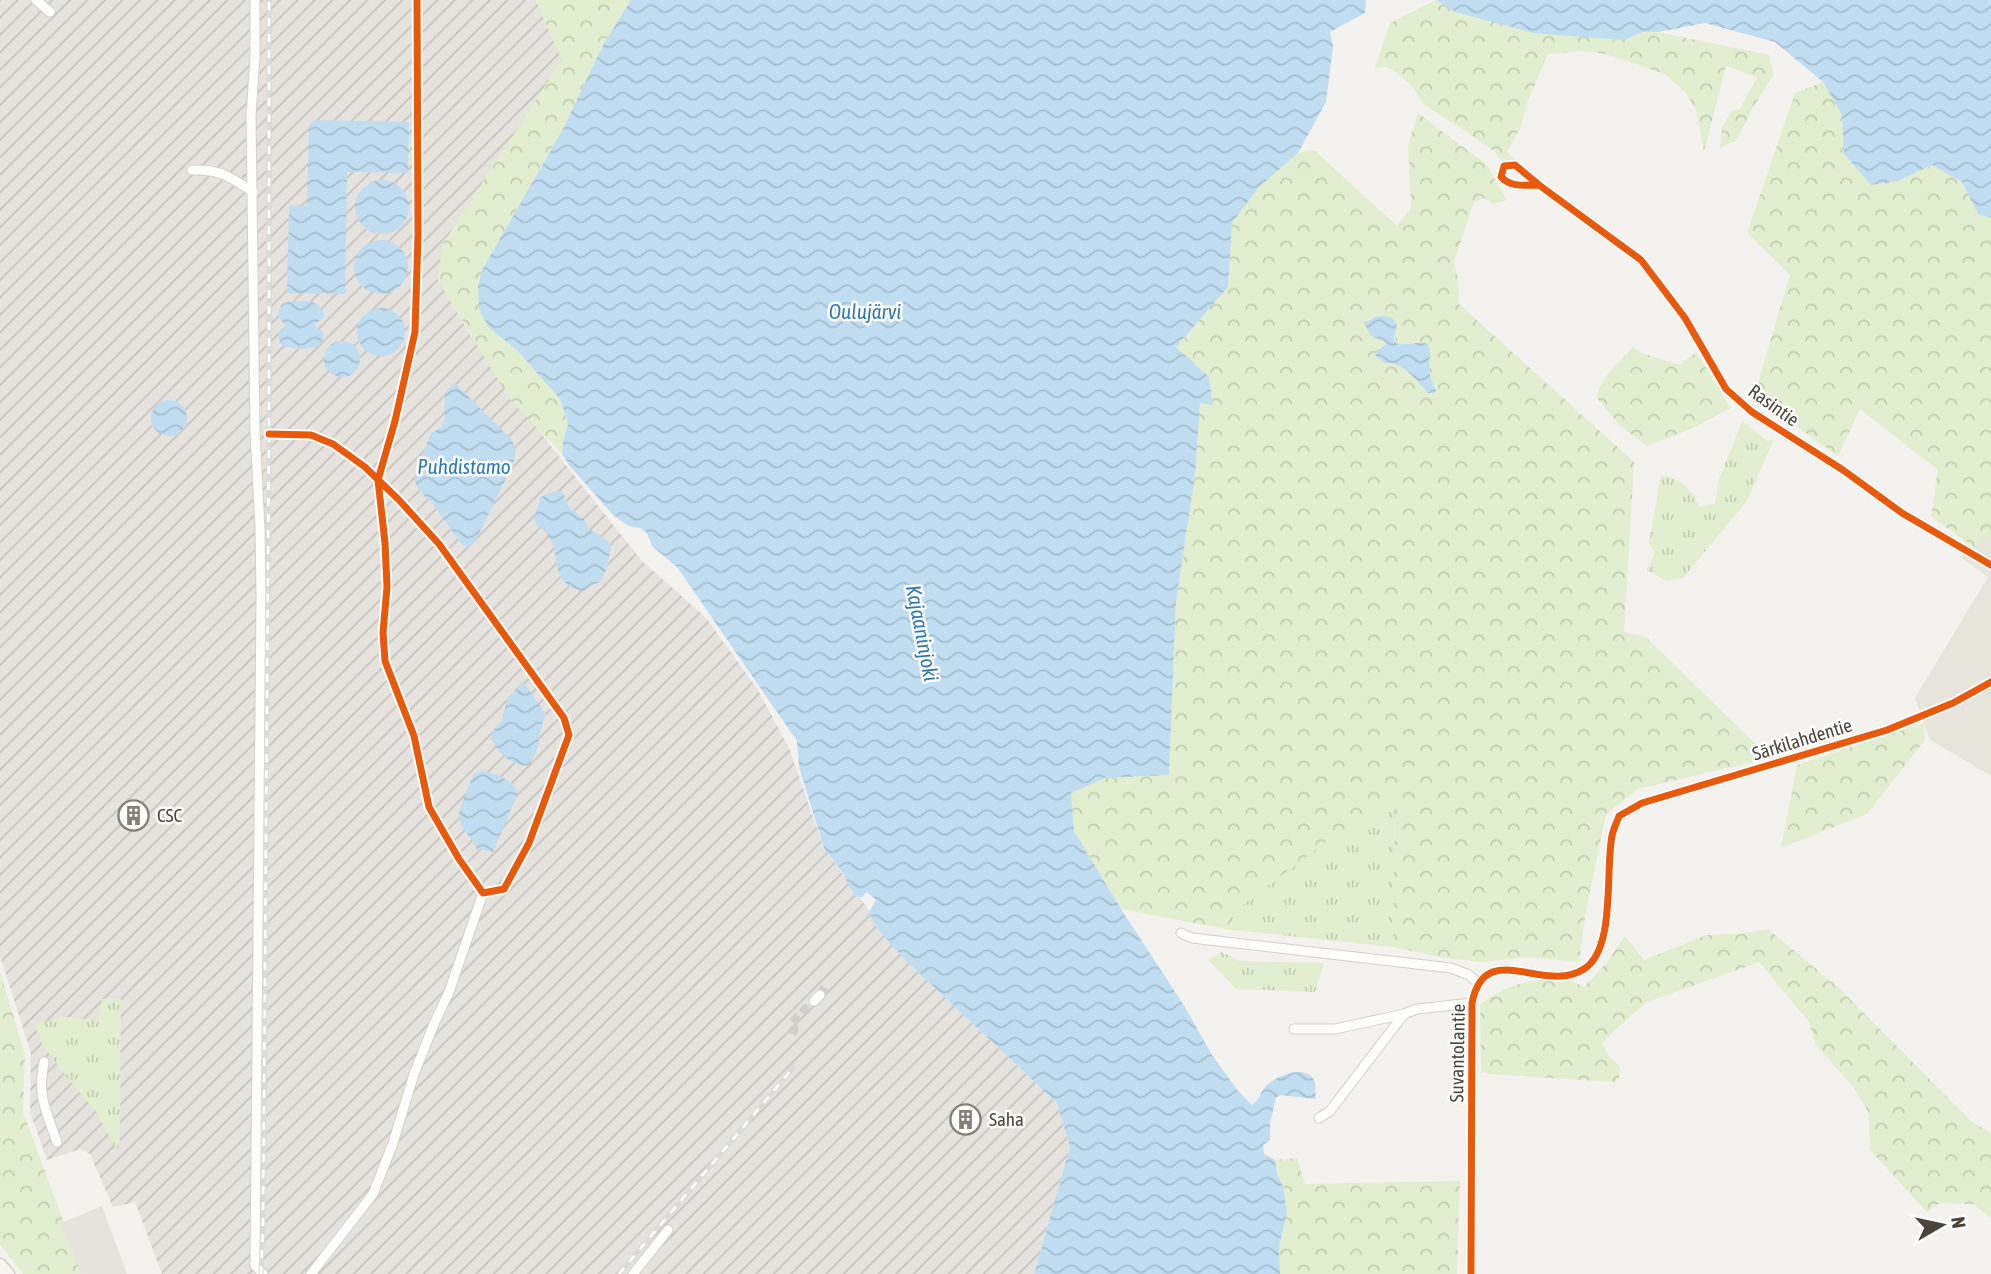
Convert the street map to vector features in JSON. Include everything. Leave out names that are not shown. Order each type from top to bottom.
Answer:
[{"type":"street","points":[[36,0],[50,12]]},
{"type":"street","points":[[255,0],[251,116],[255,431],[261,595],[255,1265],[263,1274]]},
{"type":"street","points":[[417,0],[418,234],[415,332],[395,421],[378,480],[387,587],[383,633],[386,661],[414,736],[429,807],[459,859],[483,893]]},
{"type":"street","name":"Rasintie","points":[[1539,185],[1513,185],[1501,177],[1504,166],[1520,169],[1641,260],[1685,317],[1726,389],[1752,412],[1843,470],[1902,513],[1991,565]]},
{"type":"street","points":[[192,170],[210,169],[221,172],[253,192]]},
{"type":"street","points":[[269,433],[310,435],[333,444],[349,454],[399,500],[439,544],[558,708],[567,725],[569,734],[529,843],[504,889],[483,893]]},
{"type":"street","name":"Särkilahdentie","points":[[1619,816],[1642,803],[1886,730],[1953,703],[1991,682]]},
{"type":"street","name":"Suvantolantie","points":[[1471,1274],[1474,989],[1483,975],[1498,969],[1553,977],[1570,976],[1594,961],[1605,925],[1612,836],[1619,816]]},
{"type":"street","points":[[311,1274],[373,1194],[393,1143],[419,1061],[449,992],[483,893]]},
{"type":"street","name":"Suvantolantie","points":[[1181,933],[1192,938],[1451,968],[1469,975],[1478,983]]},
{"type":"street","points":[[1294,1029],[1335,1028],[1417,1009],[1472,1003]]},
{"type":"street","points":[[1319,1118],[1330,1111],[1404,1014]]},
{"type":"street","points":[[44,1062],[40,1081],[43,1103],[57,1142]]},
{"type":"street","points":[[633,1274],[668,1230]]},
{"type":"street","points":[[0,1265],[8,1274]]},
{"type":"shaded area","points":[[0,0],[536,0],[562,60],[443,245],[438,280],[505,386],[554,450],[641,560],[706,618],[758,690],[789,748],[824,848],[904,959],[1057,1103],[1070,1147],[1034,1274],[162,1274],[135,1202],[113,1207],[90,1154],[80,1149],[47,1160],[30,1112],[31,1053],[0,956]]},
{"type":"shaded area","points":[[1991,533],[1991,776],[1930,740],[1915,698],[1988,577],[1960,557]]},
{"type":"shaded area","points":[[102,1206],[127,1274],[81,1274],[61,1223]]},
{"type":"green space","points":[[536,0],[631,0],[602,47],[563,129],[482,270],[503,339],[517,350],[560,399],[568,424],[562,454],[509,398],[438,280],[442,245],[562,60]]},
{"type":"green space","points":[[1436,0],[1456,12],[1602,38],[1624,40],[1643,32],[1657,32],[1769,55],[1774,74],[1737,140],[1720,148],[1722,127],[1732,111],[1740,109],[1757,77],[1726,66],[1704,152],[1696,110],[1686,93],[1665,74],[1606,54],[1581,51],[1548,54],[1528,101],[1520,129],[1507,152],[1523,166],[1505,164],[1495,152],[1422,103],[1413,87],[1396,72],[1386,67],[1375,68],[1390,23]]},
{"type":"green space","points":[[1823,82],[1842,115],[1845,154],[1898,181],[1932,165],[1962,182],[1978,214],[1991,218],[1991,533],[1973,547],[1931,516],[1938,470],[1860,409],[1838,456],[1754,396],[1790,275],[1747,233],[1795,93]]},
{"type":"green space","points":[[1418,113],[1487,165],[1507,200],[1494,204],[1483,198],[1474,202],[1454,262],[1459,304],[1634,462],[1624,632],[1646,637],[1770,758],[1638,789],[1606,814],[1586,911],[1579,962],[1529,957],[1482,962],[1445,958],[1393,947],[1395,790],[1229,915],[1231,930],[1121,909],[1074,831],[1071,793],[1105,778],[1169,775],[1176,602],[1195,475],[1200,402],[1213,405],[1209,377],[1176,347],[1228,287],[1232,223],[1259,187],[1298,153],[1314,150],[1397,226],[1411,208],[1408,146]],"holes":[[[1384,316],[1396,332],[1398,343],[1418,341],[1430,353],[1429,373],[1436,390],[1431,394],[1397,363],[1384,363],[1378,348],[1386,342],[1367,320]]]},
{"type":"green space","points":[[1633,347],[1644,354],[1680,365],[1696,352],[1731,408],[1691,429],[1647,446],[1620,426],[1597,398],[1606,377]]},
{"type":"green space","points":[[1742,421],[1767,441],[1774,439],[1747,501],[1683,578],[1666,581],[1647,570],[1655,552],[1649,544],[1661,475],[1684,485],[1699,506],[1715,504],[1718,482]]},
{"type":"green space","points":[[1924,723],[1925,740],[1867,814],[1781,848],[1797,765]]},
{"type":"green space","points":[[1395,789],[1393,947],[1231,930],[1229,915]]},
{"type":"green space","points":[[1768,929],[1839,988],[1972,1122],[1991,1133],[1991,1218],[1973,1204],[1940,1203],[1927,1212],[1870,1150],[1869,1113],[1853,1087],[1816,1045],[1809,1022],[1759,962],[1645,1003],[1602,1042],[1609,1056],[1620,1067],[1619,1078],[1615,1082],[1489,1074],[1481,1071],[1480,1005],[1501,991],[1518,984],[1543,980],[1572,981],[1584,987],[1607,962],[1625,936],[1644,960],[1707,935]]},
{"type":"green space","points":[[1221,952],[1240,961],[1324,963],[1315,992],[1236,989],[1208,960]]},
{"type":"green space","points":[[0,972],[25,1054],[23,1112],[83,1274],[23,1274],[0,1245]]},
{"type":"green space","points":[[102,999],[121,999],[120,1143],[116,1151],[98,1114],[44,1047],[34,1024],[67,1017],[98,1021]]},
{"type":"green space","points":[[1297,1158],[1305,1184],[1460,1181],[1457,1274],[1280,1274],[1279,1246],[1287,1214],[1283,1186],[1277,1174],[1275,1160]]},
{"type":"water","name":"Oulujärvi","points":[[631,0],[1366,0],[1365,13],[1330,32],[1333,46],[1326,102],[1298,153],[1259,187],[1232,223],[1228,287],[1176,347],[1209,377],[1213,405],[1200,403],[1195,475],[1176,602],[1169,775],[1105,778],[1071,793],[1074,831],[1185,1007],[1212,1055],[1238,1091],[1252,1105],[1265,1087],[1281,1076],[1301,1072],[1314,1079],[1316,1099],[1280,1095],[1276,1098],[1270,1123],[1270,1140],[1263,1145],[1264,1154],[1275,1160],[1277,1174],[1283,1186],[1287,1214],[1279,1246],[1280,1274],[1034,1274],[1070,1147],[1057,1103],[904,959],[876,927],[869,912],[876,900],[867,892],[862,897],[855,897],[843,873],[824,848],[799,767],[797,741],[677,567],[652,546],[647,533],[640,528],[629,526],[613,515],[569,465],[562,454],[568,424],[560,399],[517,350],[489,328],[479,309],[478,287],[482,270],[563,129],[602,47]]},
{"type":"water","points":[[1436,0],[1991,0],[1991,218],[1978,214],[1962,182],[1932,165],[1898,181],[1871,185],[1844,154],[1842,115],[1823,82],[1775,42],[1705,23],[1658,32],[1643,32],[1624,40],[1533,33],[1456,12]]},
{"type":"water","points":[[314,120],[409,122],[408,173],[347,172],[345,294],[287,293],[289,205],[307,206],[309,125]]},
{"type":"water","points":[[382,180],[401,188],[409,207],[401,226],[382,234],[363,226],[355,207],[363,188]]},
{"type":"water","points":[[381,240],[400,248],[408,267],[400,286],[381,294],[362,286],[354,267],[362,248]]},
{"type":"water","points":[[309,302],[321,309],[324,314],[322,319],[314,325],[322,331],[324,337],[319,346],[299,349],[280,343],[278,333],[286,325],[280,318],[279,310],[282,304]]},
{"type":"water","points":[[381,308],[398,315],[405,332],[398,349],[381,356],[364,349],[357,332],[364,315]]},
{"type":"water","points":[[1384,316],[1392,318],[1397,324],[1394,338],[1396,343],[1428,344],[1429,373],[1436,391],[1434,393],[1428,393],[1403,368],[1384,363],[1376,356],[1376,351],[1386,342],[1371,336],[1364,323]]},
{"type":"water","points":[[342,341],[355,346],[360,359],[355,372],[342,377],[329,372],[324,359],[329,346]]},
{"type":"water","name":"Puhdistamo","points":[[455,383],[512,440],[516,451],[513,464],[476,540],[470,547],[464,546],[457,538],[415,482],[416,471],[431,433],[442,427],[446,392]]},
{"type":"water","points":[[169,400],[182,405],[187,418],[182,431],[169,436],[156,431],[151,418],[156,405]]},
{"type":"water","points":[[562,491],[569,507],[583,518],[589,529],[608,541],[611,547],[607,568],[600,582],[584,591],[571,587],[563,580],[558,571],[552,542],[547,533],[537,526],[534,517],[541,497]]},
{"type":"water","points":[[523,681],[546,715],[535,753],[528,766],[506,758],[491,739],[492,732],[501,722],[508,698]]},
{"type":"water","points":[[481,771],[508,780],[518,793],[493,852],[477,849],[459,818],[472,778]]},
{"type":"tunnel","points":[[820,995],[826,986]]},
{"type":"tunnel","points":[[792,1034],[794,1029],[791,1024],[814,1001]]},
{"type":"railway","points":[[261,1274],[269,434],[269,0]]},
{"type":"railway","points":[[619,1274],[793,1068]]},
{"type":"cycle path","points":[[269,434],[311,435],[333,444],[365,467],[399,500],[439,544],[564,718],[569,735],[529,843],[504,889],[483,893],[459,859],[429,807],[414,736],[385,661],[383,633],[387,587],[378,480],[395,421],[415,332],[418,235],[417,0]]},
{"type":"cycle path","points":[[1539,185],[1510,183],[1501,177],[1504,166],[1515,165],[1641,260],[1685,318],[1726,389],[1752,412],[1843,470],[1902,513],[1991,565]]},
{"type":"cycle path","points":[[1471,1274],[1472,1003],[1479,984],[1489,973],[1503,970],[1551,976],[1568,975],[1584,969],[1594,959],[1605,927],[1610,851],[1619,816],[1642,803],[1887,730],[1953,703],[1991,682]]},
{"type":"place","name":"CSC","points":[[134,815]]},
{"type":"place","name":"Saha","points":[[966,1119]]},
{"type":"water label","name":"Kajaaninjoki","points":[[923,633]]}]
